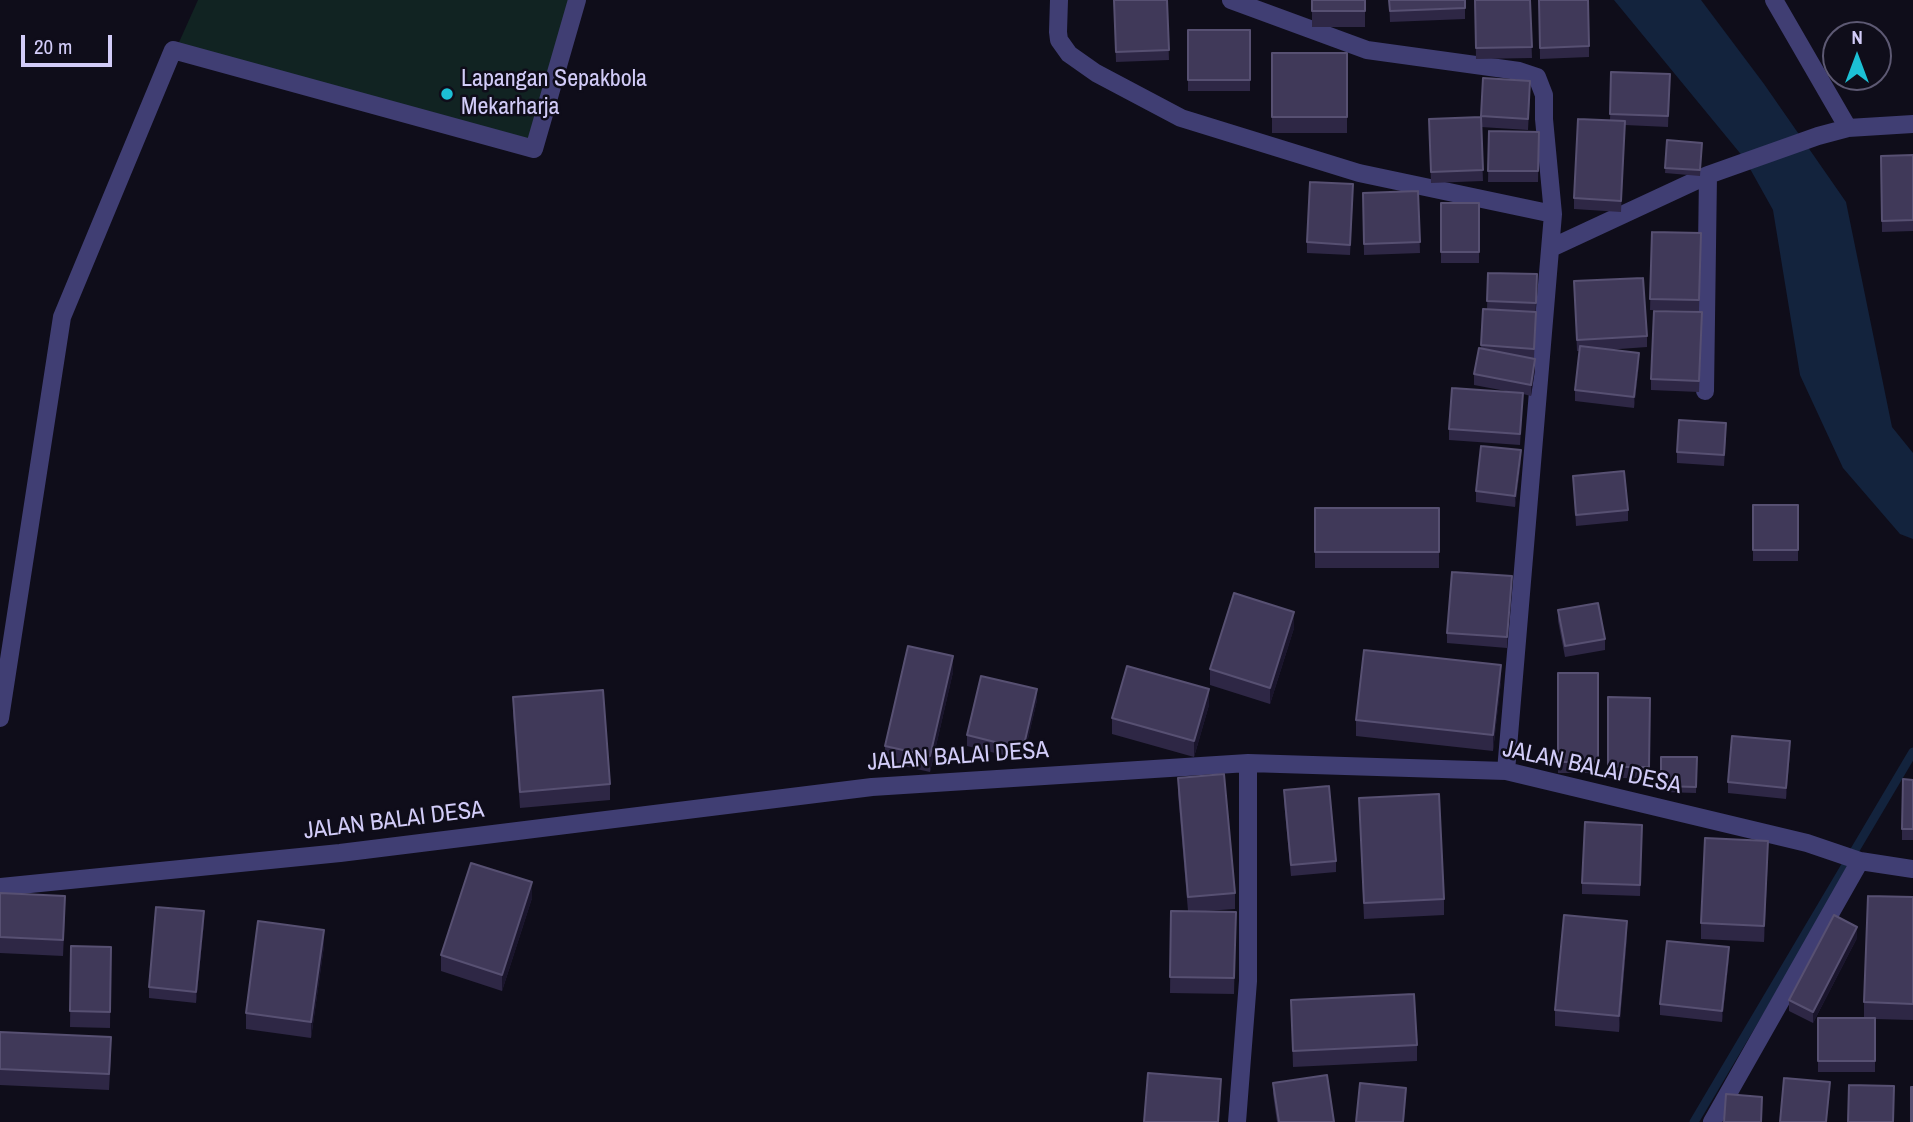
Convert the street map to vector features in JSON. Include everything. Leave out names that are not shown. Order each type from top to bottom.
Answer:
[{"type":"street","points":[[0,718],[62,317],[173,50],[534,149],[577,0]]},
{"type":"street","points":[[1059,0],[1059,40],[1069,54],[1096,73],[1181,118],[1359,173],[1553,214]]},
{"type":"street","points":[[1231,0],[1367,50],[1518,71],[1537,77],[1544,95],[1553,214],[1506,771]]},
{"type":"street","points":[[1774,0],[1848,128]]},
{"type":"street","points":[[1551,248],[1708,175],[1818,136],[1848,128],[1913,124]]},
{"type":"street","points":[[1705,391],[1708,175]]},
{"type":"street","points":[[1237,1122],[1248,981],[1248,762]]},
{"type":"street","name":"JALAN BALAI DESA","points":[[0,887],[340,853],[872,787],[1248,762],[1506,771],[1817,846],[1857,860],[1913,869]]},
{"type":"street","points":[[1712,1122],[1857,860]]},
{"type":"shaded area","name":"Lapangan Sepakbola Mekarharja","points":[[198,0],[569,0],[528,140],[176,49]]},
{"type":"water","points":[[1614,0],[1701,0],[1764,84],[1846,202],[1892,427],[1913,453],[1913,539],[1900,534],[1843,468],[1800,375],[1773,210],[1744,158]]},
{"type":"building","points":[[1114,0],[1167,0],[1169,50],[1116,52]]},
{"type":"building","points":[[1312,0],[1365,0],[1365,11],[1312,11]]},
{"type":"building","points":[[1389,0],[1465,0],[1465,8],[1390,11]]},
{"type":"building","points":[[1475,0],[1530,0],[1532,47],[1476,48]]},
{"type":"building","points":[[1539,0],[1588,0],[1589,46],[1540,48]]},
{"type":"building","points":[[1188,30],[1250,30],[1250,80],[1188,80]]},
{"type":"building","points":[[1272,53],[1347,53],[1347,117],[1272,117]]},
{"type":"building","points":[[1611,72],[1670,74],[1668,116],[1610,114]]},
{"type":"building","points":[[1483,78],[1530,81],[1528,119],[1481,116]]},
{"type":"building","points":[[1481,117],[1483,170],[1431,172],[1429,119]]},
{"type":"building","points":[[1578,119],[1625,121],[1621,201],[1574,198]]},
{"type":"building","points":[[1489,131],[1539,132],[1538,171],[1488,171]]},
{"type":"building","points":[[1667,140],[1702,143],[1700,170],[1665,168]]},
{"type":"building","points":[[1913,155],[1913,220],[1882,221],[1881,156]]},
{"type":"building","points":[[1310,182],[1353,184],[1350,245],[1307,242]]},
{"type":"building","points":[[1418,191],[1420,242],[1364,244],[1363,193]]},
{"type":"building","points":[[1441,203],[1479,203],[1479,252],[1441,252]]},
{"type":"building","points":[[1652,232],[1701,233],[1699,300],[1650,299]]},
{"type":"building","points":[[1488,273],[1537,274],[1536,303],[1487,301]]},
{"type":"building","points":[[1643,278],[1647,336],[1577,340],[1574,281]]},
{"type":"building","points":[[1483,309],[1536,312],[1534,349],[1481,345]]},
{"type":"building","points":[[1654,311],[1702,312],[1699,381],[1651,379]]},
{"type":"building","points":[[1580,346],[1639,353],[1634,397],[1575,390]]},
{"type":"building","points":[[1479,348],[1535,359],[1531,385],[1474,374]]},
{"type":"building","points":[[1452,388],[1523,393],[1520,434],[1449,429]]},
{"type":"building","points":[[1679,420],[1726,423],[1724,455],[1677,452]]},
{"type":"building","points":[[1481,446],[1521,450],[1515,496],[1476,491]]},
{"type":"building","points":[[1624,471],[1628,510],[1576,515],[1573,476]]},
{"type":"building","points":[[1753,505],[1798,505],[1798,550],[1753,550]]},
{"type":"building","points":[[1315,508],[1439,508],[1439,552],[1315,552]]},
{"type":"building","points":[[1452,572],[1512,576],[1507,637],[1447,633]]},
{"type":"building","points":[[1234,593],[1294,612],[1270,688],[1210,669]]},
{"type":"building","points":[[1598,603],[1605,639],[1565,646],[1558,610]]},
{"type":"building","points":[[908,646],[953,656],[930,756],[885,746]]},
{"type":"building","points":[[1364,650],[1501,665],[1493,735],[1356,720]]},
{"type":"building","points":[[1127,666],[1209,689],[1194,741],[1112,718]]},
{"type":"building","points":[[1558,673],[1598,673],[1598,762],[1558,762]]},
{"type":"building","points":[[981,676],[1037,689],[1023,749],[967,735]]},
{"type":"building","points":[[603,690],[610,784],[520,792],[513,697]]},
{"type":"building","points":[[1608,697],[1650,698],[1649,767],[1608,767]]},
{"type":"building","points":[[1732,736],[1790,741],[1786,788],[1728,782]]},
{"type":"building","points":[[1661,757],[1697,757],[1696,787],[1661,786]]},
{"type":"building","points":[[1224,774],[1235,893],[1188,897],[1178,778]]},
{"type":"building","points":[[1903,779],[1913,780],[1913,829],[1902,829]]},
{"type":"building","points":[[1329,786],[1336,861],[1291,865],[1284,790]]},
{"type":"building","points":[[1439,794],[1444,899],[1364,903],[1359,798]]},
{"type":"building","points":[[1585,822],[1642,825],[1640,885],[1582,883]]},
{"type":"building","points":[[1705,838],[1768,841],[1764,926],[1701,923]]},
{"type":"building","points":[[471,863],[532,882],[502,975],[441,955]]},
{"type":"building","points":[[0,893],[65,896],[63,940],[0,937]]},
{"type":"building","points":[[1868,896],[1913,897],[1913,1004],[1864,1002]]},
{"type":"building","points":[[156,907],[204,911],[196,992],[149,987]]},
{"type":"building","points":[[1171,911],[1236,912],[1234,978],[1170,977]]},
{"type":"building","points":[[1564,915],[1627,921],[1619,1016],[1555,1010]]},
{"type":"building","points":[[1834,915],[1857,927],[1813,1012],[1789,1000]]},
{"type":"building","points":[[258,921],[324,930],[311,1022],[246,1013]]},
{"type":"building","points":[[1667,941],[1729,947],[1722,1011],[1660,1004]]},
{"type":"building","points":[[71,946],[111,947],[110,1012],[70,1011]]},
{"type":"building","points":[[1414,994],[1417,1045],[1293,1051],[1291,1000]]},
{"type":"building","points":[[1818,1018],[1875,1018],[1875,1061],[1818,1061]]},
{"type":"building","points":[[0,1032],[111,1037],[109,1074],[0,1069]]},
{"type":"building","points":[[1148,1073],[1221,1079],[1218,1122],[1144,1122]]},
{"type":"building","points":[[1327,1075],[1334,1122],[1279,1122],[1273,1083]]},
{"type":"building","points":[[1784,1078],[1830,1082],[1826,1122],[1780,1122]]},
{"type":"building","points":[[1360,1083],[1406,1088],[1403,1122],[1356,1122]]},
{"type":"building","points":[[1849,1085],[1894,1086],[1893,1122],[1848,1122]]},
{"type":"building","points":[[1913,1087],[1913,1122],[1911,1122]]},
{"type":"building","points":[[1726,1094],[1762,1097],[1761,1122],[1724,1122]]},
{"type":"waterway","points":[[1694,1122],[1913,752]]},
{"type":"place","name":"Lapangan Sepakbola Mekarharja","points":[[447,94]]}]
